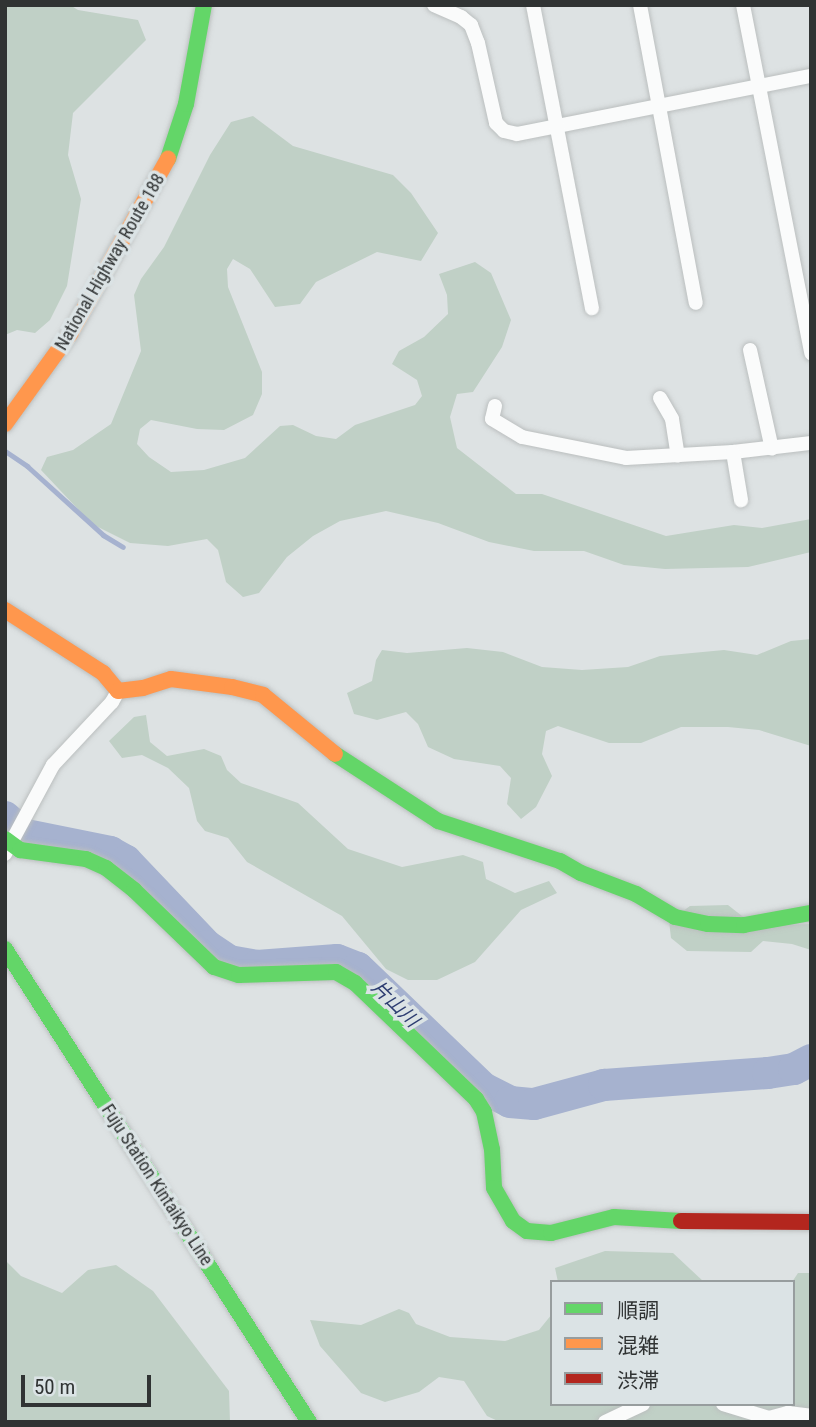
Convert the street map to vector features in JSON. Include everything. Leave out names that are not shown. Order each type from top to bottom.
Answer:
[{"type":"main road","name":"National Highway Route 188","points":[[5,424],[70,334],[139,218],[167,164],[186,104],[204,5]]},
{"type":"main road","points":[[5,610],[103,673],[118,691],[143,688],[171,679],[232,687],[263,695],[322,746],[438,821],[560,861],[581,873],[636,894],[675,917],[708,924],[744,925],[811,913]]},
{"type":"main road","points":[[9,843],[20,850],[86,859],[106,868],[134,890],[214,967],[239,975],[336,972],[355,983],[476,1099],[484,1112],[492,1149],[494,1188],[513,1221],[527,1231],[551,1234],[624,1217],[708,1222],[811,1222]]},
{"type":"main road","name":"Fuju Station Kintaikyo Line","points":[[5,949],[309,1422]]},
{"type":"street","points":[[434,5],[461,17],[471,25],[478,43],[496,123],[504,131],[517,134],[811,76]]},
{"type":"street","points":[[533,5],[592,308]]},
{"type":"street","points":[[640,5],[696,303]]},
{"type":"street","points":[[743,5],[807,318],[811,353]]},
{"type":"street","points":[[750,350],[772,449]]},
{"type":"street","points":[[660,398],[673,419],[678,456]]},
{"type":"street","points":[[495,406],[492,419],[522,437],[626,458],[772,449],[811,443]]},
{"type":"street","points":[[733,452],[741,500]]},
{"type":"street","points":[[9,843],[53,765],[113,702],[118,691]]},
{"type":"street","points":[[605,1422],[639,1406]]},
{"type":"street","points":[[730,1406],[769,1418],[788,1413],[811,1416]]},
{"type":"shaded area","points":[[6,5],[70,5],[78,10],[138,20],[146,40],[73,113],[68,155],[81,199],[67,286],[50,320],[35,333],[17,330],[5,335]]},
{"type":"shaded area","points":[[253,116],[293,146],[393,175],[411,193],[438,233],[421,261],[377,252],[316,282],[300,304],[275,307],[250,269],[233,259],[227,269],[228,287],[262,372],[262,394],[253,415],[224,430],[197,429],[151,420],[140,429],[137,444],[149,457],[171,472],[204,470],[245,458],[280,426],[293,425],[316,436],[336,439],[355,425],[415,405],[422,396],[417,380],[392,364],[399,351],[424,337],[448,314],[447,295],[439,274],[475,262],[491,273],[511,320],[502,347],[473,392],[457,394],[450,417],[457,448],[516,494],[542,494],[666,536],[734,525],[762,528],[811,519],[811,552],[748,567],[665,569],[624,565],[584,551],[534,551],[489,542],[438,523],[386,511],[340,521],[313,536],[287,557],[259,593],[243,597],[226,582],[218,550],[207,539],[168,546],[130,543],[92,524],[41,470],[47,457],[73,450],[111,424],[141,351],[134,295],[141,279],[164,247],[210,155],[231,122]]},
{"type":"shaded area","points":[[811,639],[811,746],[759,730],[728,727],[681,727],[641,743],[609,743],[558,726],[546,731],[542,754],[552,776],[536,807],[521,819],[507,804],[511,778],[500,766],[454,759],[428,747],[418,724],[406,712],[377,720],[354,714],[347,693],[372,681],[376,660],[382,650],[407,653],[467,648],[503,652],[542,667],[582,670],[628,667],[660,656],[724,650],[757,655],[791,641]]},
{"type":"shaded area","points":[[146,715],[150,742],[167,756],[204,749],[221,756],[227,770],[241,783],[298,803],[348,849],[402,867],[463,855],[483,862],[486,879],[515,893],[549,881],[557,893],[521,910],[475,962],[437,980],[408,980],[386,969],[342,916],[247,862],[228,838],[205,831],[197,821],[189,788],[168,768],[142,755],[122,758],[109,741],[134,717]]},
{"type":"shaded area","points":[[728,905],[742,916],[776,925],[811,924],[811,950],[792,944],[763,941],[751,952],[687,951],[671,938],[669,921],[690,906]]},
{"type":"shaded area","points":[[605,1251],[673,1253],[702,1280],[558,1280],[555,1268]]},
{"type":"shaded area","points":[[5,1260],[21,1276],[62,1293],[88,1270],[116,1265],[153,1291],[229,1391],[230,1422],[5,1422]]},
{"type":"shaded area","points":[[798,1273],[811,1273],[811,1422],[500,1422],[487,1416],[464,1381],[439,1377],[419,1392],[385,1402],[361,1393],[320,1346],[310,1320],[361,1325],[399,1309],[409,1313],[416,1324],[450,1337],[505,1341],[539,1330],[550,1316],[550,1406],[795,1406],[793,1280]]},
{"type":"waterway","points":[[5,451],[27,466],[103,535],[123,547]]},
{"type":"waterway","name":"片山川","points":[[5,817],[26,835],[110,852],[126,861],[207,946],[229,961],[257,966],[337,960],[358,968],[483,1088],[510,1102],[534,1104],[604,1085],[768,1073],[794,1069],[811,1060]]},
{"type":"traffic: fast","points":[[168,159],[186,104],[204,5]]},
{"type":"traffic: fast","points":[[335,754],[438,821],[560,861],[581,873],[636,894],[675,917],[708,924],[744,925],[811,913]]},
{"type":"traffic: fast","points":[[5,839],[20,850],[86,859],[106,868],[134,890],[214,967],[239,975],[336,972],[355,983],[476,1099],[484,1112],[492,1149],[494,1188],[513,1221],[527,1231],[551,1233],[614,1217],[681,1221]]},
{"type":"traffic: fast","points":[[5,949],[309,1422]]},
{"type":"traffic: slow","points":[[5,424],[70,334],[168,159]]},
{"type":"traffic: slow","points":[[5,610],[103,673],[118,691],[143,688],[171,679],[232,687],[263,695],[335,754]]},
{"type":"traffic: jam","points":[[681,1221],[811,1222]]}]
